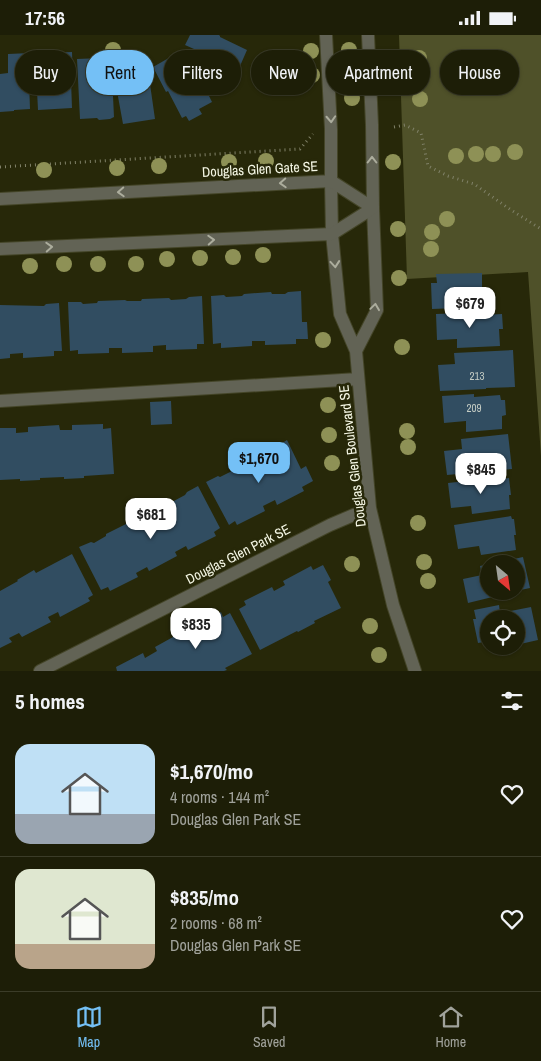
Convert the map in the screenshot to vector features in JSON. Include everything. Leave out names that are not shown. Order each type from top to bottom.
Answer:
[{"type":"street","name":"Douglas Glen Boulevard SE","points":[[326,35],[331,129],[332,234],[340,314],[356,351],[370,507],[393,605],[415,671]]},
{"type":"street","points":[[356,351],[377,311],[372,208],[372,125],[368,35]]},
{"type":"street","name":"Douglas Glen Gate SE","points":[[0,199],[331,181],[372,208]]},
{"type":"street","points":[[0,249],[332,234],[372,208]]},
{"type":"street","points":[[0,401],[358,379]]},
{"type":"street","name":"Douglas Glen Park SE","points":[[40,671],[330,525],[370,507]]},
{"type":"path","points":[[394,127],[405,125],[421,133],[428,166],[448,176],[474,184],[541,229]]},
{"type":"path","points":[[0,167],[300,149],[317,130]]},
{"type":"green space","points":[[399,35],[541,35],[541,456],[528,272],[407,279],[401,95],[430,95],[430,50],[399,50]]},
{"type":"building","points":[[190,35],[219,35],[247,50],[241,64],[241,50],[196,50],[185,45]]},
{"type":"building","points":[[8,54],[15,54],[15,95],[30,95],[30,109],[0,112],[0,74],[8,73]]},
{"type":"building","points":[[77,59],[86,59],[86,95],[113,95],[114,117],[99,120],[97,118],[80,119]]},
{"type":"building","points":[[164,61],[164,88],[154,69],[154,66]]},
{"type":"building","points":[[37,95],[72,95],[72,108],[38,110]]},
{"type":"building","points":[[118,95],[152,95],[155,119],[123,124]]},
{"type":"building","points":[[170,95],[208,95],[212,102],[199,109],[202,114],[189,121],[186,116],[182,118]]},
{"type":"building","points":[[482,273],[485,307],[432,309],[431,283],[437,283],[436,274]]},
{"type":"building","points":[[301,291],[302,322],[307,322],[308,339],[296,339],[296,344],[265,345],[265,341],[252,341],[252,346],[221,348],[221,343],[213,344],[211,296],[242,296],[244,294],[271,292],[272,294],[285,294]]},
{"type":"building","points":[[202,296],[204,344],[197,344],[197,349],[166,350],[166,345],[153,346],[153,352],[122,353],[122,348],[109,348],[109,353],[78,354],[78,350],[70,351],[68,302],[81,302],[83,304],[97,303],[98,301],[141,301],[142,299],[169,298],[171,300]]},
{"type":"building","points":[[59,303],[62,351],[54,351],[54,356],[23,358],[23,353],[10,354],[10,358],[0,359],[0,305],[44,306],[46,304]]},
{"type":"building","points":[[464,313],[464,316],[502,314],[503,329],[499,329],[500,346],[457,348],[457,339],[437,340],[436,314]]},
{"type":"building","points":[[513,350],[515,387],[440,391],[438,365],[455,364],[454,353]]},
{"type":"building","points":[[474,394],[474,397],[500,395],[501,400],[505,400],[506,415],[502,416],[502,429],[466,432],[466,421],[444,423],[442,396]]},
{"type":"building","points":[[171,401],[172,424],[151,425],[150,402]]},
{"type":"building","points":[[103,424],[103,429],[111,428],[114,474],[84,476],[84,478],[0,480],[0,428],[16,428],[16,433],[28,432],[28,427],[59,425],[60,430],[72,430],[72,425]]},
{"type":"building","points":[[508,434],[512,469],[447,475],[444,451],[462,449],[461,439]]},
{"type":"building","points":[[287,440],[301,469],[306,466],[313,481],[302,487],[304,491],[277,505],[275,500],[263,506],[265,511],[237,525],[235,521],[229,525],[206,482],[234,470],[233,468],[257,456],[260,457]]},
{"type":"building","points":[[509,478],[510,509],[472,514],[471,506],[451,508],[448,483]]},
{"type":"building","points":[[198,486],[220,528],[214,532],[216,536],[188,550],[186,546],[175,552],[177,556],[149,571],[147,567],[136,573],[138,577],[110,591],[108,587],[101,590],[79,547],[91,542],[94,543],[106,536],[106,534],[146,515],[145,513],[169,501],[172,502]]},
{"type":"building","points":[[511,516],[514,519],[516,550],[481,555],[479,546],[458,549],[454,525]]},
{"type":"building","points":[[72,554],[93,595],[88,598],[90,601],[60,617],[58,612],[48,617],[51,622],[22,637],[19,633],[9,638],[12,642],[0,648],[0,591],[34,570],[36,573]]},
{"type":"building","points":[[323,565],[331,580],[328,582],[341,608],[314,621],[315,623],[298,632],[260,650],[239,609],[246,605],[244,601],[272,587],[274,591],[285,585],[283,581],[311,566],[313,570]]},
{"type":"building","points":[[525,566],[530,588],[525,589]]},
{"type":"building","points":[[480,575],[480,600],[468,603],[463,579]]},
{"type":"building","points":[[499,605],[500,610],[480,610],[480,643],[478,643],[473,619],[476,619],[474,610]]},
{"type":"building","points":[[531,607],[538,640],[525,643],[525,610],[516,610]]},
{"type":"building","points":[[221,612],[223,617],[230,613],[252,654],[225,668],[227,670],[117,671],[116,667],[143,653],[145,658],[157,651],[155,647],[182,632],[185,637],[196,631],[194,627]]}]
